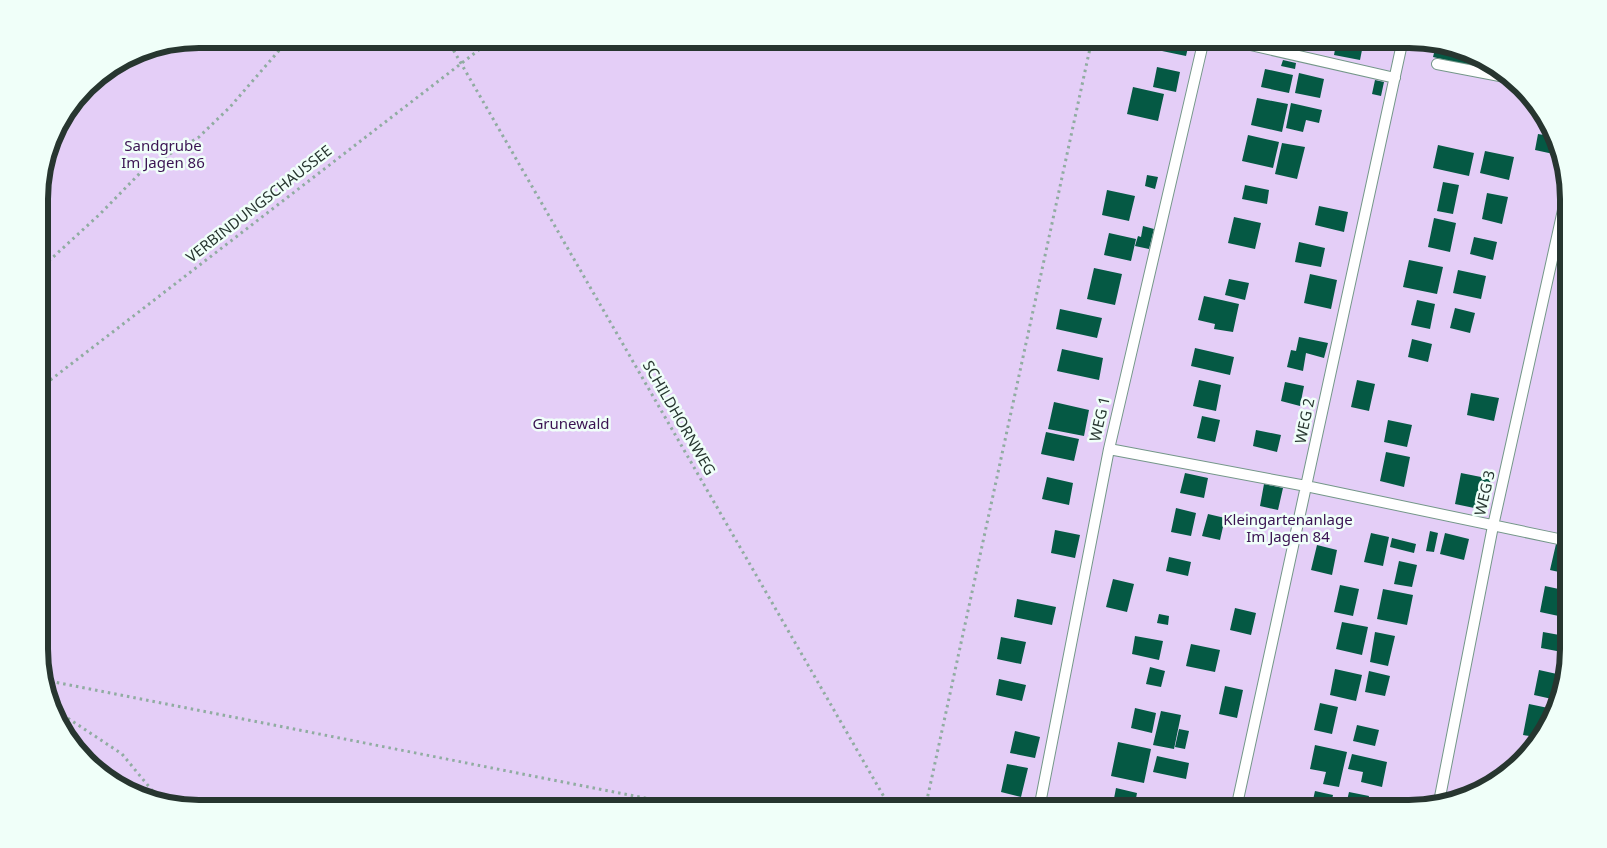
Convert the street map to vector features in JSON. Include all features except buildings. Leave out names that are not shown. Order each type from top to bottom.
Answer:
[{"type":"lane","name":"WEG 1","points":[[1041,800],[1109,449],[1202,48]]},
{"type":"lane","points":[[1263,48],[1395,78]]},
{"type":"lane","name":"WEG 2","points":[[1238,800],[1401,48]]},
{"type":"lane","points":[[1437,64],[1496,75]]},
{"type":"lane","name":"WEG 3","points":[[1440,798],[1493,526],[1560,224]]},
{"type":"lane","points":[[1109,449],[1306,486],[1560,539]]},
{"type":"path","points":[[48,262],[100,214],[144,169],[199,137],[230,108],[281,48]]},
{"type":"path","name":"SCHILDHORNWEG","points":[[452,48],[886,800]]},
{"type":"path","name":"VERBINDUNGSCHAUSSEE","points":[[48,382],[481,48]]},
{"type":"path","points":[[927,800],[1090,48]]},
{"type":"path","points":[[51,681],[655,800]]},
{"type":"path","points":[[62,714],[122,754],[155,794]]},
{"type":"green space","name":"Grunewald","points":[[188,48],[1409,48],[1429,49],[1448,53],[1476,63],[1508,85],[1528,106],[1548,140],[1558,178],[1560,198],[1560,650],[1557,679],[1544,717],[1522,749],[1493,775],[1457,793],[1419,800],[198,800],[178,799],[150,793],[131,785],[99,763],[79,742],[59,708],[49,670],[48,188],[50,169],[59,140],[73,114],[99,85],[114,73],[140,59],[169,50]]},
{"type":"park label","name":"Sandgrube Im Jagen 86","points":[[163,154]]},
{"type":"park label","name":"Kleingartenanlage Im Jagen 84","points":[[1288,528]]}]
